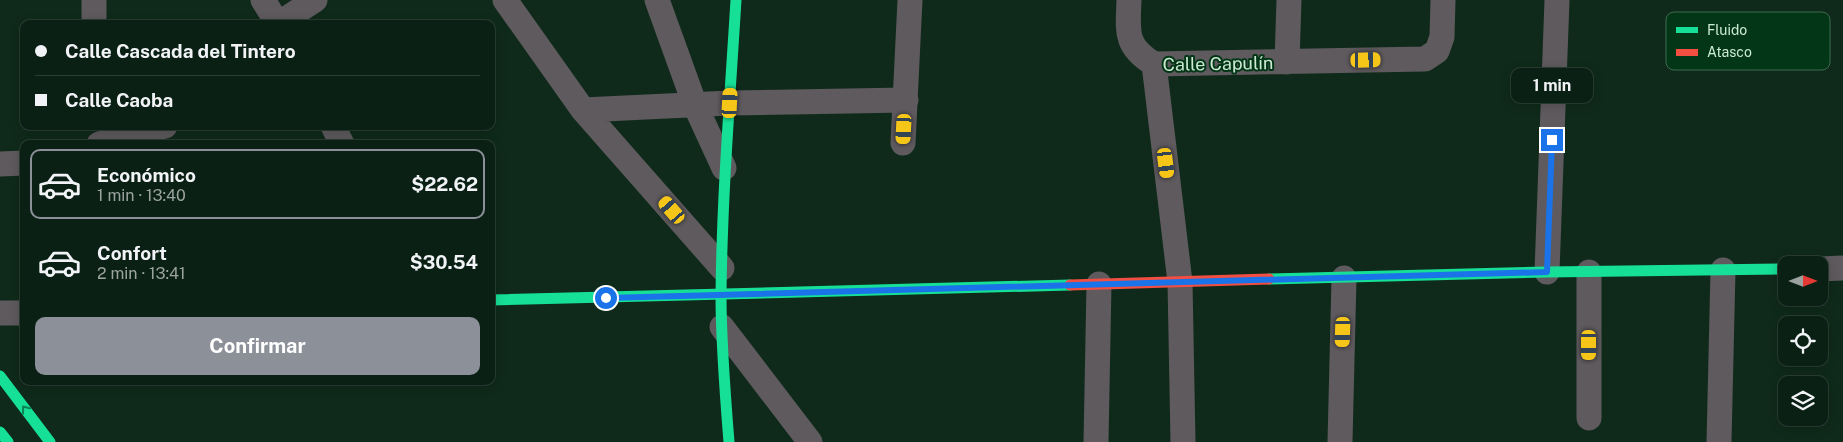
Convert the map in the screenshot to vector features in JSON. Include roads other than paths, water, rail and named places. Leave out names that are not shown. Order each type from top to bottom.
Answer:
[{"type":"main road","points":[[730,442],[725,387],[721,295],[724,168],[736,0]]},
{"type":"main road","points":[[495,300],[1547,272],[1778,269]]},
{"type":"main road","points":[[0,376],[50,442]]},
{"type":"main road","points":[[0,432],[8,442]]},
{"type":"street","points":[[94,0],[94,20]]},
{"type":"street","points":[[263,0],[276,20]]},
{"type":"street","points":[[284,20],[315,0]]},
{"type":"street","points":[[505,0],[584,110],[722,268]]},
{"type":"street","points":[[657,0],[695,105],[724,168]]},
{"type":"street","points":[[903,143],[910,0]]},
{"type":"street","points":[[1129,0],[1128,29],[1131,44],[1141,56],[1154,64]]},
{"type":"street","name":"Calle Capulín","points":[[1183,442],[1180,282],[1154,64],[1288,62],[1289,0]]},
{"type":"street","points":[[1288,62],[1425,59],[1437,50],[1442,37],[1443,0]]},
{"type":"street","points":[[1547,272],[1557,0]]},
{"type":"street","points":[[584,110],[730,103],[906,100]]},
{"type":"street","points":[[113,140],[150,130]]},
{"type":"street","points":[[0,164],[20,164]]},
{"type":"street","points":[[1828,269],[1843,268]]},
{"type":"street","points":[[1719,442],[1723,270]]},
{"type":"street","points":[[1589,272],[1589,418]]},
{"type":"street","points":[[1340,442],[1344,278]]},
{"type":"street","points":[[1096,442],[1099,284]]},
{"type":"street","points":[[0,314],[20,313]]},
{"type":"street","points":[[722,327],[810,442]]}]
